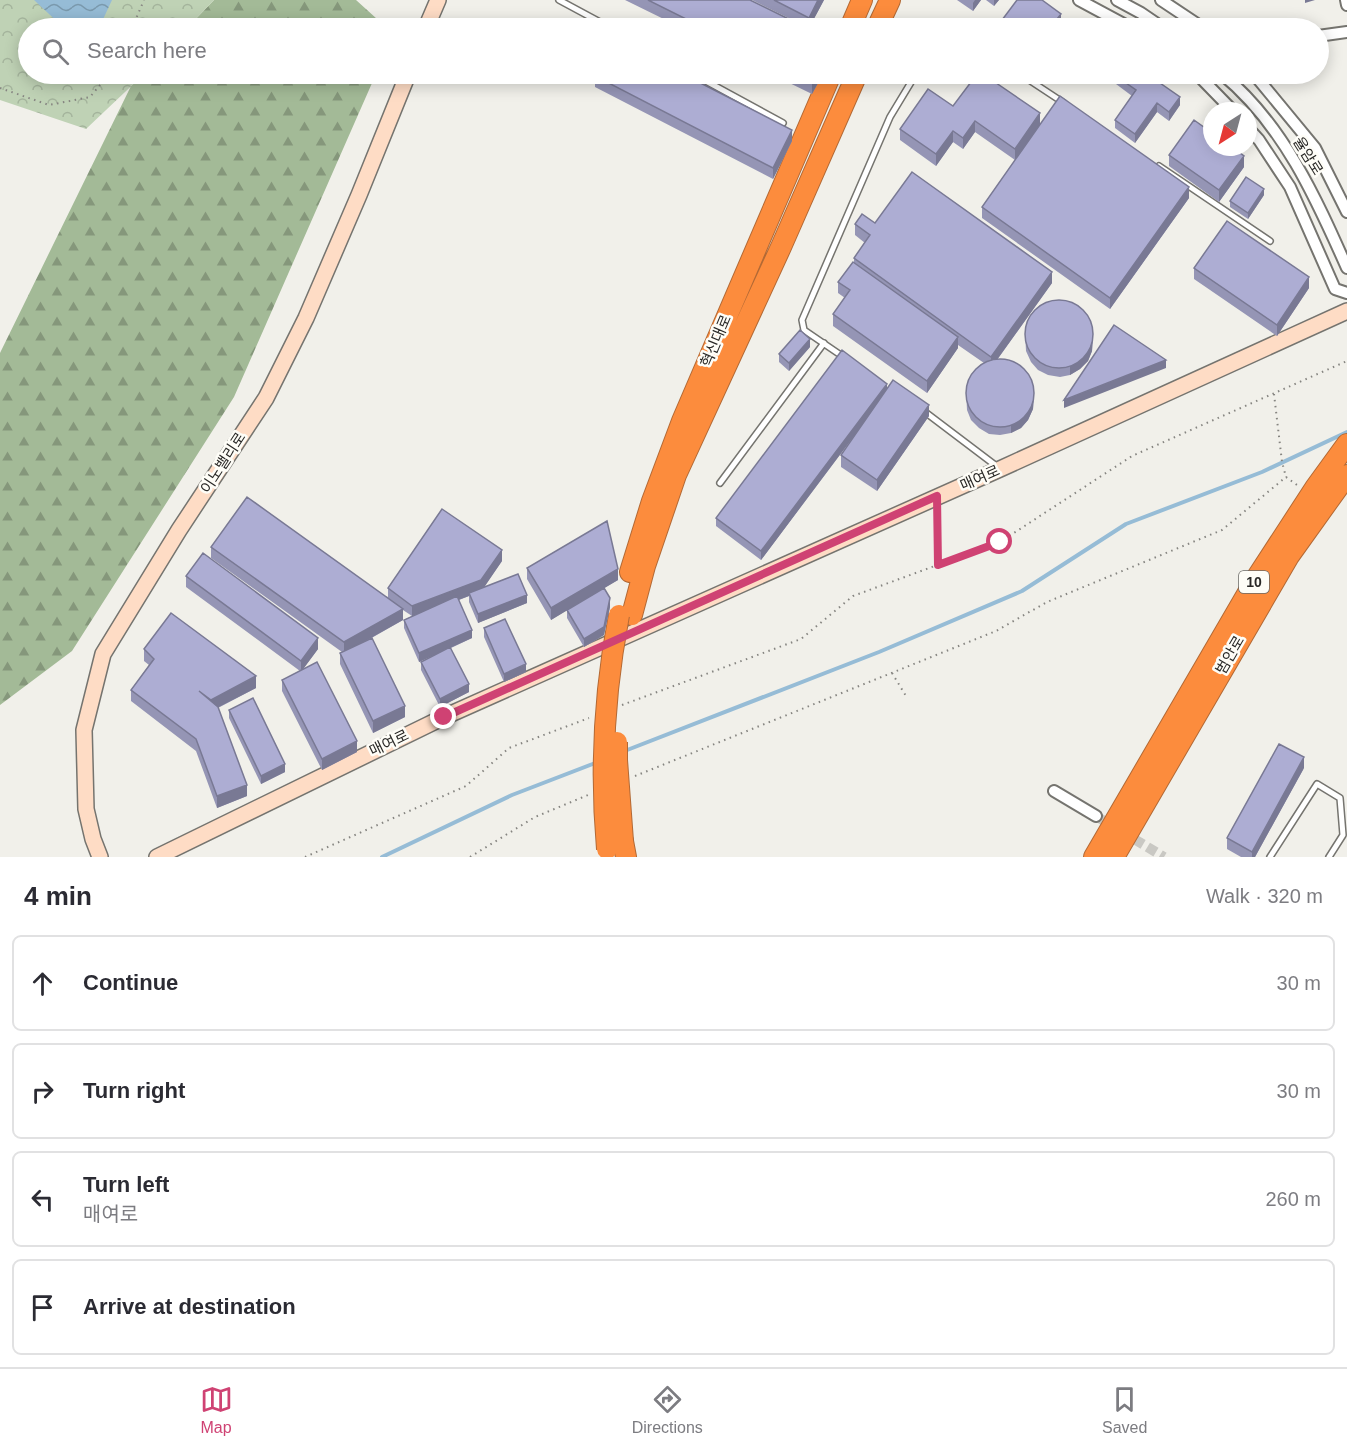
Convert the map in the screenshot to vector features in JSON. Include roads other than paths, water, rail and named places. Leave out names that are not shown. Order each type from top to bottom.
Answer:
[{"type":"highway","points":[[854,18],[862,0]]},
{"type":"highway","points":[[882,18],[890,0]]},
{"type":"highway","name":"혁신대로","points":[[626,615],[638,545],[682,421],[827,84]]},
{"type":"highway","points":[[618,852],[603,801],[606,704],[612,651],[645,566],[676,475],[781,247],[853,84]]},
{"type":"highway","name":"범안로","points":[[1119,852],[1177,729],[1257,577],[1314,488],[1347,444]]},
{"type":"highway","name":"범안로","points":[[1130,794],[1177,729],[1289,556],[1347,475]]},
{"type":"highway","points":[[1084,857],[1130,794]]},
{"type":"highway","points":[[1094,857],[1130,794]]},
{"type":"street","points":[[430,18],[438,0]]},
{"type":"street","points":[[1079,0],[1112,18]]},
{"type":"street","points":[[1117,0],[1149,18]]},
{"type":"street","points":[[1161,0],[1188,18]]},
{"type":"street","points":[[1346,0],[1347,5]]},
{"type":"street","points":[[1329,34],[1347,32]]},
{"type":"street","name":"이노밸리로","points":[[100,857],[86,809],[84,730],[103,654],[179,530],[266,398],[306,318],[404,84]]},
{"type":"street","points":[[1207,84],[1224,102]]},
{"type":"street","name":"율암로","points":[[1234,84],[1273,127],[1314,194],[1347,268]]},
{"type":"street","points":[[1262,84],[1315,148],[1347,212]]},
{"type":"street","points":[[1257,138],[1290,187],[1335,289],[1347,293]]},
{"type":"street","name":"매여로","points":[[157,857],[444,717],[1000,469],[1347,311]]},
{"type":"street","points":[[1054,791],[1096,816]]},
{"type":"lane","points":[[559,0],[592,18]]},
{"type":"lane","points":[[711,84],[783,123]]},
{"type":"lane","points":[[852,362],[804,330],[802,320],[890,117],[910,84]]},
{"type":"lane","points":[[1035,84],[1069,106]]},
{"type":"lane","points":[[1157,165],[1270,242]]},
{"type":"lane","points":[[720,483],[824,343]]},
{"type":"lane","points":[[919,407],[1000,469]]},
{"type":"lane","points":[[1270,857],[1317,784],[1340,798],[1343,835],[1329,857]]},
{"type":"water","points":[[34,0],[112,0],[104,18],[53,18]]},
{"type":"waterway","points":[[622,752],[879,652],[1022,591],[1126,524],[1262,472],[1347,432]]},
{"type":"waterway","points":[[382,857],[512,795],[598,762]]},
{"type":"tunnel","points":[[1096,816],[1164,857]]}]
